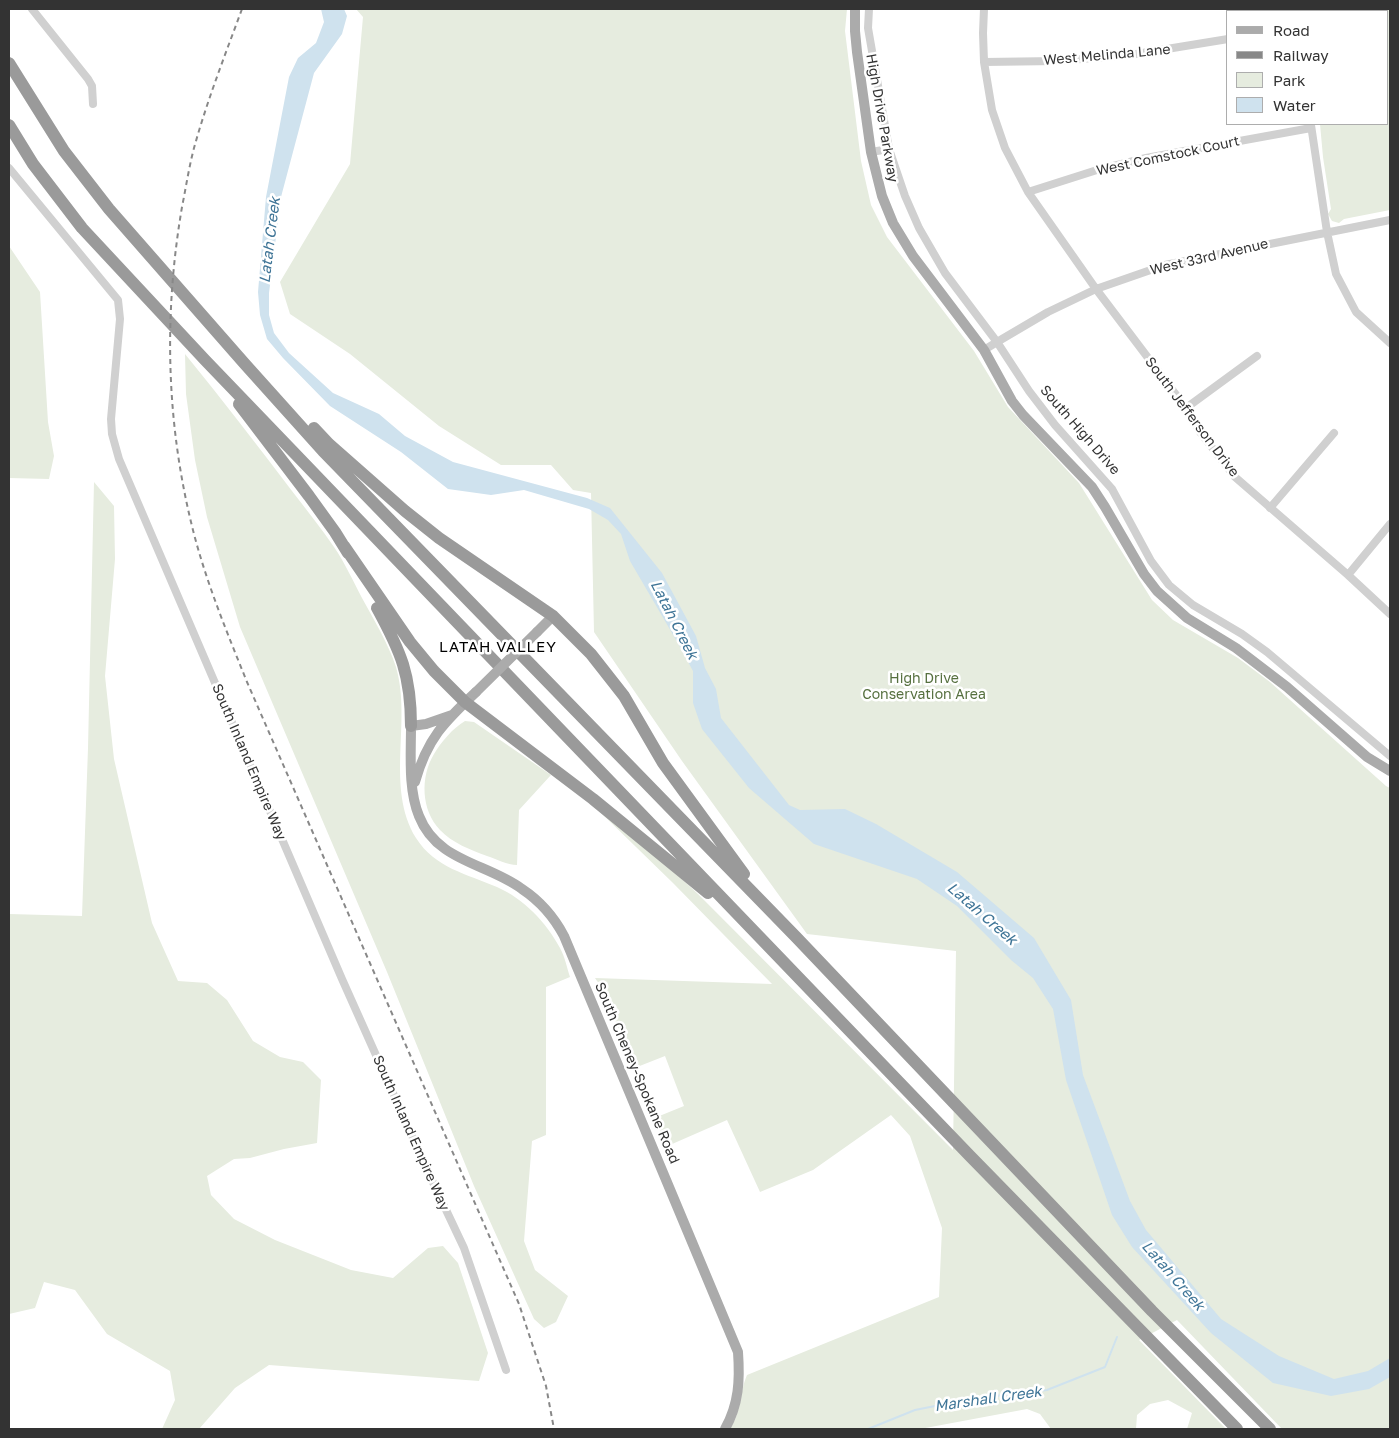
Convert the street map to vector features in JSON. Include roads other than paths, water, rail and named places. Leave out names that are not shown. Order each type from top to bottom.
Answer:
[{"type":"highway","points":[[9,63],[64,151],[109,209],[323,451],[774,914],[1152,1310],[1270,1429]]},
{"type":"highway","points":[[9,125],[33,164],[82,228],[205,360],[1056,1245],[1237,1429]]},
{"type":"highway","points":[[227,344],[265,376],[329,444],[384,494],[439,538],[553,616],[591,654],[624,696],[663,763],[774,914]]},
{"type":"highway","points":[[205,360],[309,496],[410,642],[434,671],[465,702],[593,799],[753,929]]},
{"type":"highway","points":[[344,546],[400,654],[409,686],[411,726]]},
{"type":"main road","name":"High Drive Parkway","points":[[855,9],[855,38],[871,152],[882,196],[894,223],[913,256],[984,350]]},
{"type":"main road","name":"South High Drive","points":[[984,350],[1023,416],[1092,487],[1144,574],[1157,591],[1187,618],[1236,648],[1287,687],[1367,757],[1390,771]]},
{"type":"main road","name":"South Cheney-Spokane Road","points":[[414,788],[426,749],[437,733],[452,715],[553,616]]},
{"type":"main road","name":"South Cheney-Spokane Road","points":[[452,715],[426,724],[411,726],[412,774],[419,816],[436,843],[451,854],[522,888],[552,916],[564,936],[738,1352],[740,1378],[738,1396],[731,1418],[725,1429]]},
{"type":"street","points":[[32,9],[88,78],[92,86],[93,104]]},
{"type":"street","name":"South High Drive","points":[[869,9],[868,28],[889,148],[905,196],[919,228],[945,273],[997,342],[1029,391],[1055,425],[1112,488],[1151,561],[1169,586],[1194,605],[1242,634],[1267,652],[1390,756]]},
{"type":"street","name":"South Jefferson Drive","points":[[984,9],[984,62],[992,110],[1005,148],[1028,192],[1096,289],[1186,408],[1200,432],[1235,477],[1390,614]]},
{"type":"street","name":"West Melinda Lane","points":[[984,62],[1057,61],[1130,55],[1226,39]]},
{"type":"street","points":[[1311,126],[1327,232],[1336,274],[1356,312],[1390,343]]},
{"type":"street","name":"West Comstock Court","points":[[1028,192],[1098,170],[1146,158],[1311,126]]},
{"type":"street","points":[[871,152],[889,148]]},
{"type":"street","name":"South Inland Empire Way","points":[[9,168],[118,300],[120,319],[111,419],[112,434],[119,459],[342,979],[415,1144],[464,1248],[506,1370]]},
{"type":"street","name":"West 33rd Avenue","points":[[984,350],[1048,312],[1096,289],[1165,264],[1390,220]]},
{"type":"street","points":[[1186,408],[1257,356]]},
{"type":"street","points":[[1270,508],[1334,433]]},
{"type":"street","points":[[1348,575],[1390,524]]},
{"type":"water","name":"Latah Creek","points":[[321,9],[344,9],[347,16],[342,34],[314,73],[281,197],[269,293],[269,315],[274,333],[289,353],[333,393],[379,414],[405,436],[453,462],[587,498],[610,508],[662,573],[696,636],[705,668],[716,689],[721,718],[789,805],[800,810],[845,809],[876,824],[957,872],[1034,938],[1071,1000],[1083,1075],[1130,1201],[1146,1230],[1221,1319],[1279,1356],[1334,1379],[1368,1371],[1390,1358],[1390,1377],[1369,1389],[1331,1396],[1273,1383],[1211,1333],[1132,1247],[1112,1215],[1066,1080],[1053,1009],[1033,978],[1011,960],[957,906],[917,879],[814,844],[749,788],[702,729],[693,703],[693,671],[630,561],[621,534],[608,520],[589,509],[524,490],[491,495],[448,489],[401,452],[330,406],[267,339],[260,315],[258,292],[266,197],[289,77],[298,58],[316,43],[324,22]]},
{"type":"waterway","name":"Marshall Creek","points":[[868,1429],[915,1410],[970,1399],[1047,1390],[1105,1367],[1117,1337]]},
{"type":"railway","points":[[242,9],[210,95],[194,148],[182,207],[172,286],[170,325],[172,404],[183,483],[191,522],[209,583],[247,682],[519,1304],[546,1386],[554,1429]]},
{"type":"district","name":"LATAH VALLEY","points":[[498,647]]},
{"type":"park label","name":"High Drive Conservation Area","points":[[924,688]]}]
